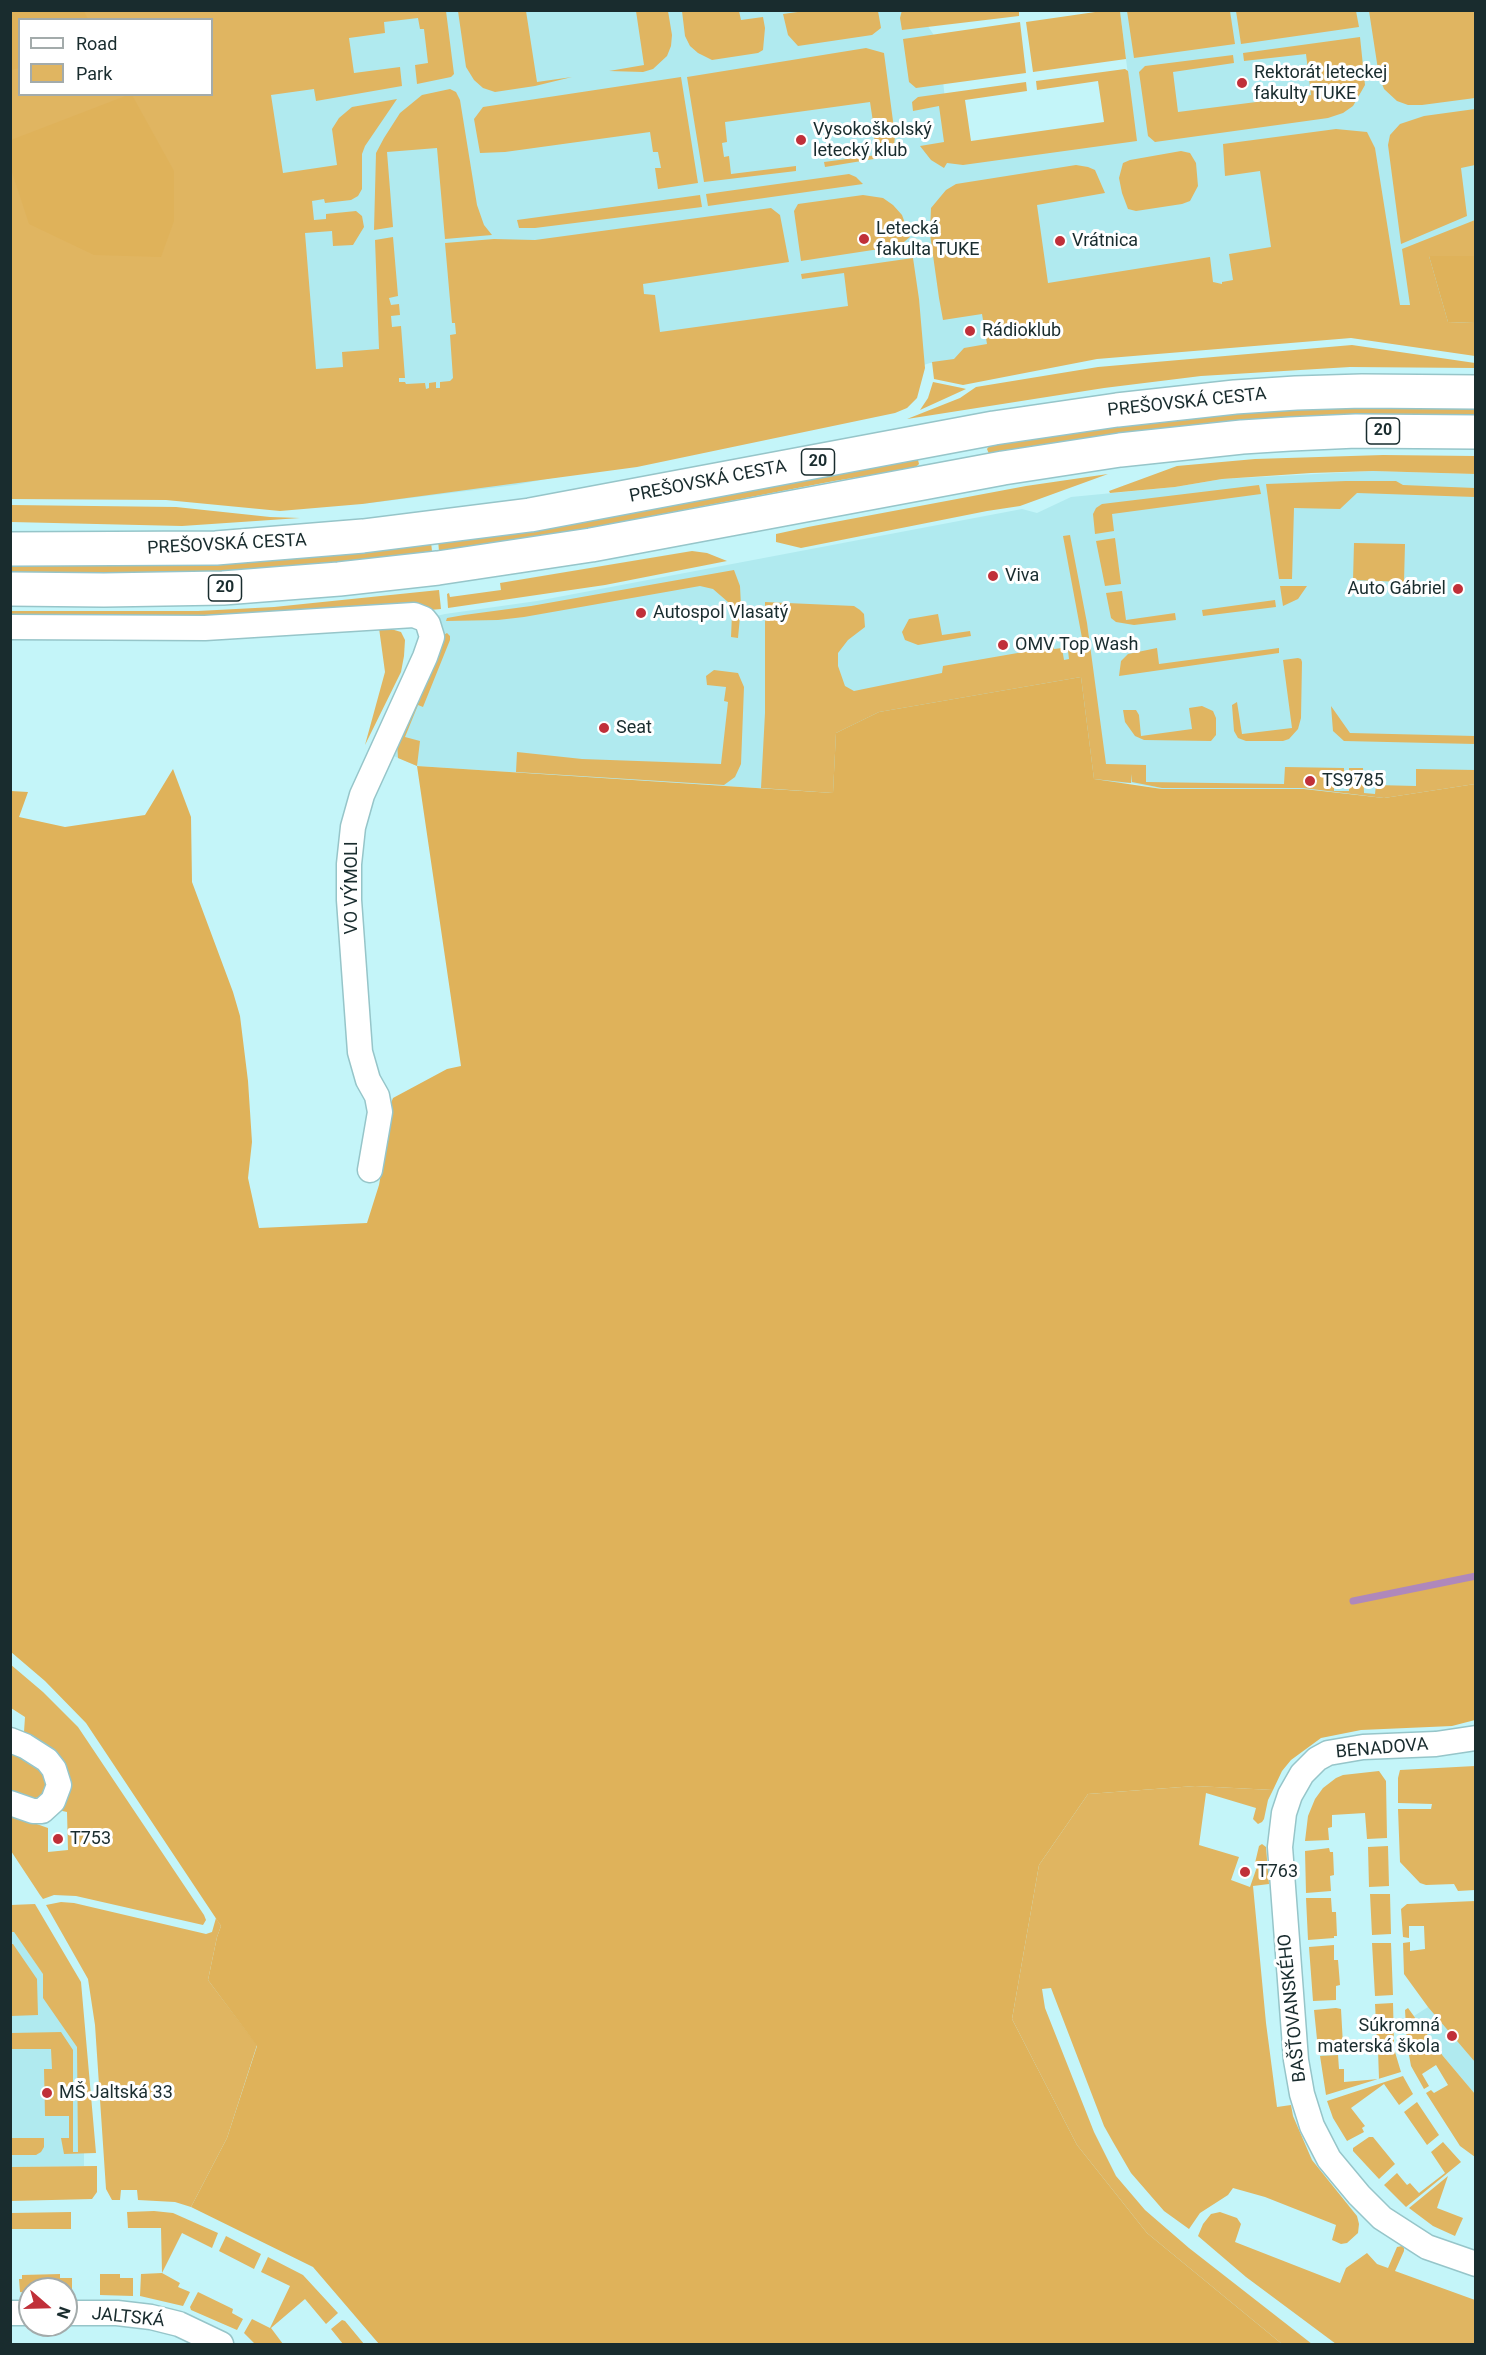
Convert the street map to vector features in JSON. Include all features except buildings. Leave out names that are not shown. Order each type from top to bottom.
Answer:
[{"type":"highway","name":"PREŠOVSKÁ CESTA","points":[[10,549],[195,548],[291,543],[433,529],[577,507],[994,428],[1117,410],[1296,393],[1476,392]]},
{"type":"highway","name":"20","points":[[10,588],[104,590],[223,588],[339,579],[438,568],[591,544],[957,476],[1120,450],[1290,434],[1356,431],[1476,432]]},
{"type":"street","name":"VO VÝMOLI","points":[[10,627],[205,628],[414,615],[424,619],[432,637],[362,795],[353,827],[349,864],[349,900],[360,1052],[368,1080],[377,1096],[380,1112],[370,1170]]},
{"type":"street","name":"BENADOVA","points":[[1280,1847],[1284,1813],[1290,1795],[1302,1774],[1317,1759],[1328,1754],[1363,1747],[1436,1744],[1476,1738]]},
{"type":"street","points":[[10,1740],[26,1746],[47,1760],[54,1769],[59,1785],[53,1801],[42,1811],[16,1805]]},
{"type":"street","name":"BAŠŤOVANSKÉHO","points":[[1280,1847],[1296,2060],[1302,2094],[1312,2126],[1329,2158],[1359,2195],[1382,2218],[1427,2247],[1476,2264]]},
{"type":"street","name":"JALTSKÁ","points":[[78,2313],[117,2313],[151,2317],[179,2324],[221,2344]]},
{"type":"shaded area","points":[[11,10],[84,11],[88,18],[18,18],[18,68],[11,70]]},
{"type":"shaded area","name":"Letecká fakulta TUKE","points":[[167,11],[918,11],[939,43],[951,156],[1135,131],[1120,11],[1475,11],[1475,323],[1401,321],[930,363],[594,470],[515,485],[362,504],[213,96],[213,18]]},
{"type":"shaded area","points":[[125,96],[133,96],[174,171],[174,221],[161,257],[94,255],[29,224],[11,169],[11,140]]},
{"type":"shaded area","points":[[1429,256],[1475,256],[1475,323],[1448,322]]},
{"type":"shaded area","points":[[1373,471],[1475,474],[1475,784],[1384,798],[1304,789],[1162,789],[1131,783],[833,793],[417,766],[382,751],[425,657],[424,619],[537,601],[1022,509],[1037,513],[1071,497],[1175,487],[1222,479]]},
{"type":"shaded area","points":[[1081,677],[1094,779],[1162,789],[1304,789],[1384,798],[1475,784],[1475,1720],[1452,1726],[1361,1730],[1321,1738],[1291,1760],[1282,1771],[1273,1790],[1195,1786],[1088,1794],[1039,1865],[1012,2019],[1077,2145],[1147,2233],[1282,2344],[379,2344],[313,2267],[191,2207],[227,2138],[257,2046],[208,1980],[221,1926],[86,1723],[45,1681],[11,1652],[11,791],[28,792],[19,817],[65,827],[145,815],[173,769],[191,817],[192,882],[240,1016],[248,1081],[252,1142],[248,1178],[259,1228],[367,1223],[379,1185],[386,1145],[387,1113],[393,1098],[447,1069],[461,1066],[417,766],[833,793],[836,733],[879,712]]},
{"type":"shaded area","name":"MŠ Jaltská 33","points":[[10,1932],[14,1932],[84,2032],[84,2166],[11,2167]]},
{"type":"shaded area","name":"Súkromná materská škola","points":[[1475,2000],[1475,2094],[1414,2016],[1428,2007]]},
{"type":"green space","points":[[902,10],[1019,11],[1019,16],[902,30],[900,18]]},
{"type":"green space","points":[[1109,10],[1120,11],[1126,59],[1033,72],[1026,22]]},
{"type":"green space","points":[[11,11],[446,11],[454,74],[451,77],[417,84],[415,65],[428,63],[424,29],[420,29],[418,18],[384,22],[385,33],[349,38],[354,73],[400,67],[402,86],[316,101],[314,89],[271,95],[283,173],[337,165],[332,129],[339,118],[352,107],[397,99],[365,146],[362,154],[362,189],[358,196],[351,200],[325,203],[324,199],[312,201],[314,220],[326,219],[326,214],[356,211],[362,216],[364,227],[353,245],[333,246],[332,231],[305,233],[316,369],[343,367],[342,352],[379,349],[375,240],[393,237],[398,296],[389,298],[391,305],[399,304],[400,315],[391,316],[392,327],[401,326],[405,378],[399,378],[399,382],[425,383],[426,389],[429,388],[429,383],[436,382],[436,388],[440,388],[440,382],[450,381],[453,378],[450,335],[456,334],[455,323],[452,323],[445,243],[494,239],[535,240],[771,208],[780,215],[789,262],[643,284],[644,294],[655,295],[660,332],[848,306],[844,273],[802,279],[801,274],[913,258],[925,368],[917,398],[907,408],[895,413],[637,467],[362,504],[280,511],[166,500],[11,499]]},
{"type":"green space","points":[[458,11],[526,11],[537,82],[572,77],[495,92],[483,88],[474,80],[466,67]]},
{"type":"green space","points":[[636,11],[668,11],[672,35],[667,56],[653,69],[643,72],[609,71],[644,65]]},
{"type":"green space","points":[[682,11],[739,11],[741,20],[763,17],[765,28],[763,50],[758,53],[712,60],[690,46],[685,36]]},
{"type":"green space","points":[[805,11],[878,11],[881,28],[872,35],[798,46],[788,35],[783,14]]},
{"type":"green space","points":[[1127,11],[1230,11],[1235,44],[1134,58]]},
{"type":"green space","points":[[1236,11],[1356,11],[1359,27],[1241,44]]},
{"type":"green space","points":[[1369,11],[1475,11],[1475,98],[1422,105],[1408,105],[1397,101],[1384,89],[1379,76]]},
{"type":"green space","points":[[1020,22],[1026,73],[916,88],[909,82],[903,39]]},
{"type":"green space","points":[[1360,37],[1365,85],[1353,106],[1343,113],[1328,118],[1155,142],[1148,136],[1139,72],[1145,66],[1233,55],[1234,63],[1173,72],[1178,112],[1311,95],[1306,54],[1244,61],[1243,53]]},
{"type":"green space","points":[[866,48],[884,53],[895,136],[894,145],[886,157],[825,167],[824,162],[877,155],[874,137],[880,136],[877,122],[873,122],[870,102],[725,122],[727,142],[722,143],[724,157],[729,156],[731,174],[796,166],[796,171],[704,182],[687,77]]},
{"type":"green space","points":[[1125,69],[1128,71],[1137,141],[963,165],[947,163],[944,168],[931,160],[920,146],[944,142],[939,106],[913,111],[912,102],[918,97],[1026,82],[1027,91],[965,100],[971,141],[1104,122],[1098,81],[1037,90],[1036,81]]},
{"type":"green space","points":[[681,77],[698,183],[658,189],[655,168],[661,168],[658,152],[653,152],[650,132],[505,152],[480,153],[474,119],[483,107]]},
{"type":"green space","points":[[450,89],[456,92],[460,100],[477,205],[484,225],[492,235],[445,239],[437,148],[387,152],[393,227],[374,230],[376,153],[384,138],[400,113],[422,95]]},
{"type":"green space","points":[[1475,109],[1475,165],[1461,168],[1467,216],[1401,244],[1388,145],[1390,135],[1400,124],[1424,116]]},
{"type":"green space","points":[[1336,129],[1367,132],[1375,148],[1400,305],[1410,305],[1402,249],[1475,220],[1475,256],[1429,256],[1448,322],[1475,323],[1475,356],[1351,338],[1097,359],[963,385],[934,379],[932,362],[954,359],[964,348],[987,344],[982,314],[943,320],[930,234],[931,208],[946,190],[956,184],[1076,165],[1088,167],[1095,170],[1105,193],[1037,205],[1048,283],[1210,257],[1213,282],[1222,284],[1222,282],[1233,280],[1229,254],[1271,247],[1260,171],[1225,176],[1223,144]]},
{"type":"green space","points":[[1181,151],[1190,153],[1196,163],[1198,186],[1190,201],[1136,211],[1128,209],[1119,178],[1123,163]]},
{"type":"green space","points":[[849,174],[863,184],[708,206],[706,194]]},
{"type":"green space","points":[[700,195],[702,207],[535,228],[519,228],[517,220]]},
{"type":"green space","points":[[863,195],[883,198],[893,205],[902,215],[910,237],[899,246],[801,261],[794,211],[798,204]]},
{"type":"green space","points":[[1352,345],[1475,363],[1475,368],[1350,367],[1201,376],[1104,388],[907,419],[960,398],[976,387],[1098,367]]},
{"type":"green space","points":[[933,382],[966,389],[920,410],[928,398]]},
{"type":"green space","points":[[1362,406],[1475,407],[1475,417],[989,454],[987,449],[990,445],[1064,433],[1236,412]]},
{"type":"green space","points":[[1383,455],[1475,456],[1475,474],[1373,471],[1311,473],[1222,479],[1175,487],[1110,493],[1109,491],[1177,466],[1255,459]]},
{"type":"green space","points":[[913,457],[918,460],[919,464],[915,468],[834,481],[589,528],[439,551],[438,540]]},
{"type":"green space","points":[[1108,474],[1020,506],[801,548],[776,542],[776,534],[808,527],[1026,486]]},
{"type":"green space","points":[[1396,481],[1403,485],[1475,488],[1475,497],[1357,493],[1340,509],[1294,508],[1292,579],[1279,579],[1266,484]]},
{"type":"green space","points":[[1259,485],[1261,494],[1112,514],[1114,531],[1095,534],[1093,514],[1102,504]]},
{"type":"green space","points":[[11,505],[176,507],[300,518],[182,526],[11,522]]},
{"type":"green space","points":[[1070,535],[1087,623],[1106,764],[1146,765],[1146,782],[1284,784],[1285,767],[1344,768],[1344,779],[1334,779],[1334,791],[1349,791],[1349,768],[1363,768],[1364,793],[1375,794],[1376,785],[1416,786],[1416,769],[1476,770],[1475,784],[1384,798],[1303,788],[1162,788],[1132,782],[1132,774],[1131,783],[1094,779],[1081,677],[879,712],[836,733],[833,793],[761,788],[765,713],[765,602],[854,606],[864,614],[865,627],[848,640],[838,653],[838,666],[845,686],[854,691],[942,673],[943,666],[1029,651],[1029,649],[1053,644],[1054,649],[1062,648],[1064,660],[1069,659],[1067,642],[1082,638],[1063,536]]},
{"type":"green space","points":[[1115,538],[1121,584],[1105,586],[1096,541]]},
{"type":"green space","points":[[431,542],[432,551],[338,563],[224,571],[104,575],[11,572],[11,564]]},
{"type":"green space","points":[[1354,543],[1405,544],[1404,582],[1353,580]]},
{"type":"green space","points":[[692,551],[707,553],[727,561],[605,585],[448,608],[447,594],[449,593],[450,597],[501,590],[500,583]]},
{"type":"green space","points":[[734,570],[740,586],[738,638],[731,637],[732,614],[728,602],[713,589],[700,586],[524,617],[446,621],[447,618],[531,606]]},
{"type":"green space","points":[[1280,586],[1307,586],[1298,599],[1283,606]]},
{"type":"green space","points":[[439,590],[441,609],[430,610],[401,603],[215,619],[11,618],[11,611],[198,611],[274,607]]},
{"type":"green space","points":[[1122,591],[1126,620],[1175,613],[1176,620],[1134,625],[1116,622],[1111,618],[1106,593]]},
{"type":"green space","points":[[1275,600],[1276,607],[1203,616],[1202,610]]},
{"type":"green space","points":[[938,614],[942,635],[970,631],[971,636],[918,645],[905,640],[902,632],[909,619]]},
{"type":"green space","points":[[379,628],[401,632],[405,640],[404,656],[401,672],[365,745],[385,672]]},
{"type":"green space","points":[[447,633],[450,640],[423,707],[418,705],[405,737],[420,741],[417,766],[398,758],[397,743],[442,636]]},
{"type":"green space","points":[[1157,648],[1159,664],[1279,648],[1279,653],[1119,676],[1121,661],[1128,654]]},
{"type":"green space","points":[[1298,658],[1302,662],[1301,718],[1298,729],[1289,739],[1283,741],[1246,741],[1238,738],[1234,731],[1232,705],[1237,702],[1242,734],[1292,728],[1283,660]]},
{"type":"green space","points":[[714,670],[738,673],[744,687],[741,764],[735,777],[724,785],[516,772],[517,752],[582,759],[721,764],[728,702],[724,701],[726,687],[707,685],[706,676]]},
{"type":"green space","points":[[1202,706],[1213,711],[1216,718],[1216,735],[1211,741],[1144,740],[1135,736],[1125,722],[1123,710],[1136,710],[1139,715],[1141,736],[1192,729],[1189,708]]},
{"type":"green space","points":[[1331,706],[1350,733],[1475,736],[1475,744],[1344,741],[1333,731]]},
{"type":"green space","points":[[10,1664],[43,1692],[78,1727],[204,1915],[206,1920],[203,1925],[76,1896],[54,1895],[43,1899],[40,1895],[11,1851],[11,1815],[48,1828],[48,1852],[68,1850],[67,1812],[58,1810],[61,1758],[46,1744],[24,1732],[25,1717],[11,1708]]},
{"type":"green space","points":[[10,1753],[27,1757],[47,1776],[46,1790],[40,1796],[34,1799],[11,1791]]},
{"type":"green space","points":[[1475,1766],[1475,1890],[1458,1891],[1454,1884],[1426,1885],[1420,1883],[1400,1862],[1398,1809],[1431,1809],[1432,1804],[1398,1803],[1400,1770]]},
{"type":"green space","points":[[1379,1771],[1386,1781],[1387,1838],[1367,1839],[1365,1813],[1332,1815],[1332,1827],[1328,1828],[1329,1840],[1305,1841],[1308,1816],[1315,1799],[1323,1788],[1343,1775]]},
{"type":"green space","points":[[1195,1786],[1273,1790],[1268,1800],[1264,1819],[1258,1824],[1253,1819],[1256,1808],[1206,1793],[1199,1845],[1239,1857],[1231,1880],[1250,1887],[1258,1864],[1255,1863],[1259,1846],[1262,1844],[1266,1847],[1269,1884],[1253,1886],[1266,2023],[1277,2107],[1291,2105],[1293,2116],[1312,2160],[1357,2216],[1358,2233],[1347,2243],[1341,2244],[1332,2240],[1336,2225],[1265,2197],[1233,2188],[1228,2195],[1200,2213],[1189,2229],[1164,2211],[1131,2173],[1113,2142],[1104,2126],[1051,1988],[1042,1989],[1045,2008],[1094,2132],[1116,2176],[1145,2210],[1189,2248],[1312,2344],[1282,2344],[1147,2233],[1077,2145],[1012,2019],[1039,1865],[1088,1794]]},
{"type":"green space","points":[[1388,1846],[1389,1886],[1369,1887],[1368,1847]]},
{"type":"green space","points":[[1329,1848],[1330,1852],[1333,1852],[1334,1875],[1330,1876],[1331,1891],[1306,1893],[1305,1851]]},
{"type":"green space","points":[[1370,1894],[1390,1894],[1391,1934],[1372,1935]]},
{"type":"green space","points":[[1306,1898],[1331,1898],[1332,1912],[1336,1912],[1337,1936],[1308,1940]]},
{"type":"green space","points":[[1475,1901],[1475,2062],[1428,2007],[1404,1974],[1403,1943],[1410,1942],[1410,1951],[1425,1949],[1424,1926],[1409,1926],[1409,1938],[1403,1937],[1401,1909],[1407,1904]]},
{"type":"green space","points":[[61,1902],[74,1903],[206,1934],[212,1932],[216,1918],[221,1926],[208,1980],[257,2045],[227,2138],[191,2207],[175,2202],[138,2200],[137,2190],[121,2190],[120,2200],[112,2200],[106,2189],[95,2025],[88,1979],[46,1905]]},
{"type":"green space","points":[[35,1904],[81,1982],[96,2153],[64,2154],[61,2138],[69,2138],[69,2116],[45,2116],[44,2069],[52,2069],[51,2049],[11,2049],[11,2033],[61,2032],[73,2050],[73,2152],[78,2152],[77,2047],[43,1998],[43,1974],[14,1932],[11,1932],[11,1905]]},
{"type":"green space","points":[[1372,1943],[1391,1943],[1393,1995],[1375,1996]]},
{"type":"green space","points":[[10,1944],[13,1944],[37,1979],[38,2015],[11,2016]]},
{"type":"green space","points":[[1334,1945],[1334,1960],[1338,1960],[1340,1985],[1336,1986],[1336,2000],[1313,2001],[1309,1947]]},
{"type":"green space","points":[[1393,2003],[1394,2043],[1377,2043],[1375,2004]]},
{"type":"green space","points":[[1408,2008],[1443,2056],[1475,2094],[1475,2157],[1460,2146],[1426,2093],[1431,2090],[1434,2093],[1448,2085],[1436,2065],[1422,2074],[1429,2086],[1424,2089],[1411,2066],[1405,2010]]},
{"type":"green space","points":[[1341,2009],[1343,2045],[1338,2045],[1338,2048],[1318,2049],[1314,2010]]},
{"type":"green space","points":[[1378,2050],[1395,2052],[1401,2072],[1379,2079]]},
{"type":"green space","points":[[1338,2055],[1339,2069],[1344,2069],[1344,2082],[1378,2079],[1326,2095],[1320,2056]]},
{"type":"green space","points":[[1403,2076],[1413,2094],[1399,2105],[1384,2084],[1351,2108],[1365,2126],[1362,2128],[1364,2132],[1347,2141],[1333,2118],[1327,2101]]},
{"type":"green space","points":[[1417,2102],[1439,2135],[1427,2145],[1404,2112]]},
{"type":"green space","points":[[10,2118],[11,2138],[44,2138],[44,2147],[41,2152],[36,2155],[11,2155]]},
{"type":"green space","points":[[1369,2137],[1373,2137],[1395,2164],[1379,2179],[1353,2151],[1353,2148]]},
{"type":"green space","points":[[1443,2142],[1461,2162],[1406,2207],[1384,2185],[1397,2173],[1407,2185],[1410,2183],[1419,2193],[1445,2173],[1431,2152]]},
{"type":"green space","points":[[97,2166],[97,2192],[92,2199],[11,2201],[11,2167]]},
{"type":"green space","points":[[1448,2176],[1437,2208],[1463,2218],[1455,2236],[1433,2226],[1409,2208]]},
{"type":"green space","points":[[71,2212],[71,2229],[11,2229],[11,2213]]},
{"type":"green space","points":[[127,2212],[173,2213],[218,2233],[212,2248],[182,2233],[162,2273],[161,2228],[128,2228]]},
{"type":"green space","points":[[1220,2212],[1237,2218],[1241,2224],[1235,2242],[1340,2283],[1346,2268],[1367,2253],[1377,2264],[1388,2268],[1397,2247],[1402,2246],[1404,2251],[1395,2271],[1475,2300],[1475,2344],[1336,2344],[1246,2277],[1198,2236],[1203,2224],[1211,2214]]},
{"type":"green space","points":[[226,2236],[261,2254],[254,2269],[219,2251]]},
{"type":"green space","points":[[268,2257],[303,2275],[338,2313],[326,2324],[305,2299],[271,2328],[283,2344],[255,2344],[244,2333],[252,2319],[270,2328],[290,2286],[261,2272]]},
{"type":"green space","points":[[162,2273],[180,2283],[178,2287],[190,2292],[183,2306],[140,2296],[141,2274]]},
{"type":"green space","points":[[60,2274],[60,2277],[22,2277],[22,2275]]},
{"type":"green space","points":[[100,2274],[120,2274],[120,2278],[133,2278],[133,2296],[100,2295]]},
{"type":"green space","points":[[198,2292],[233,2309],[232,2313],[243,2319],[237,2330],[191,2310],[190,2307]]},
{"type":"green space","points":[[342,2320],[364,2344],[343,2344],[331,2329]]},
{"type":"waterway","points":[[1353,1601],[1476,1576]]},
{"type":"place","name":"Rektorát leteckej fakulty TUKE","points":[[1242,83]]},
{"type":"place","name":"Vysokoškolský letecký klub","points":[[801,140]]},
{"type":"place","name":"Letecká fakulta TUKE","points":[[864,239]]},
{"type":"place","name":"Vrátnica","points":[[1060,241]]},
{"type":"place","name":"Rádioklub","points":[[970,331]]},
{"type":"place","name":"Viva","points":[[993,576]]},
{"type":"place","name":"Auto Gábriel","points":[[1458,589]]},
{"type":"place","name":"Autospol Vlasatý","points":[[641,613]]},
{"type":"place","name":"OMV Top Wash","points":[[1003,645]]},
{"type":"place","name":"Seat","points":[[604,728]]},
{"type":"place","name":"TS9785","points":[[1310,781]]},
{"type":"place","name":"T753","points":[[58,1839]]},
{"type":"place","name":"T763","points":[[1245,1872]]},
{"type":"place","name":"Súkromná materská škola","points":[[1452,2036]]},
{"type":"place","name":"MŠ Jaltská 33","points":[[47,2093]]}]
